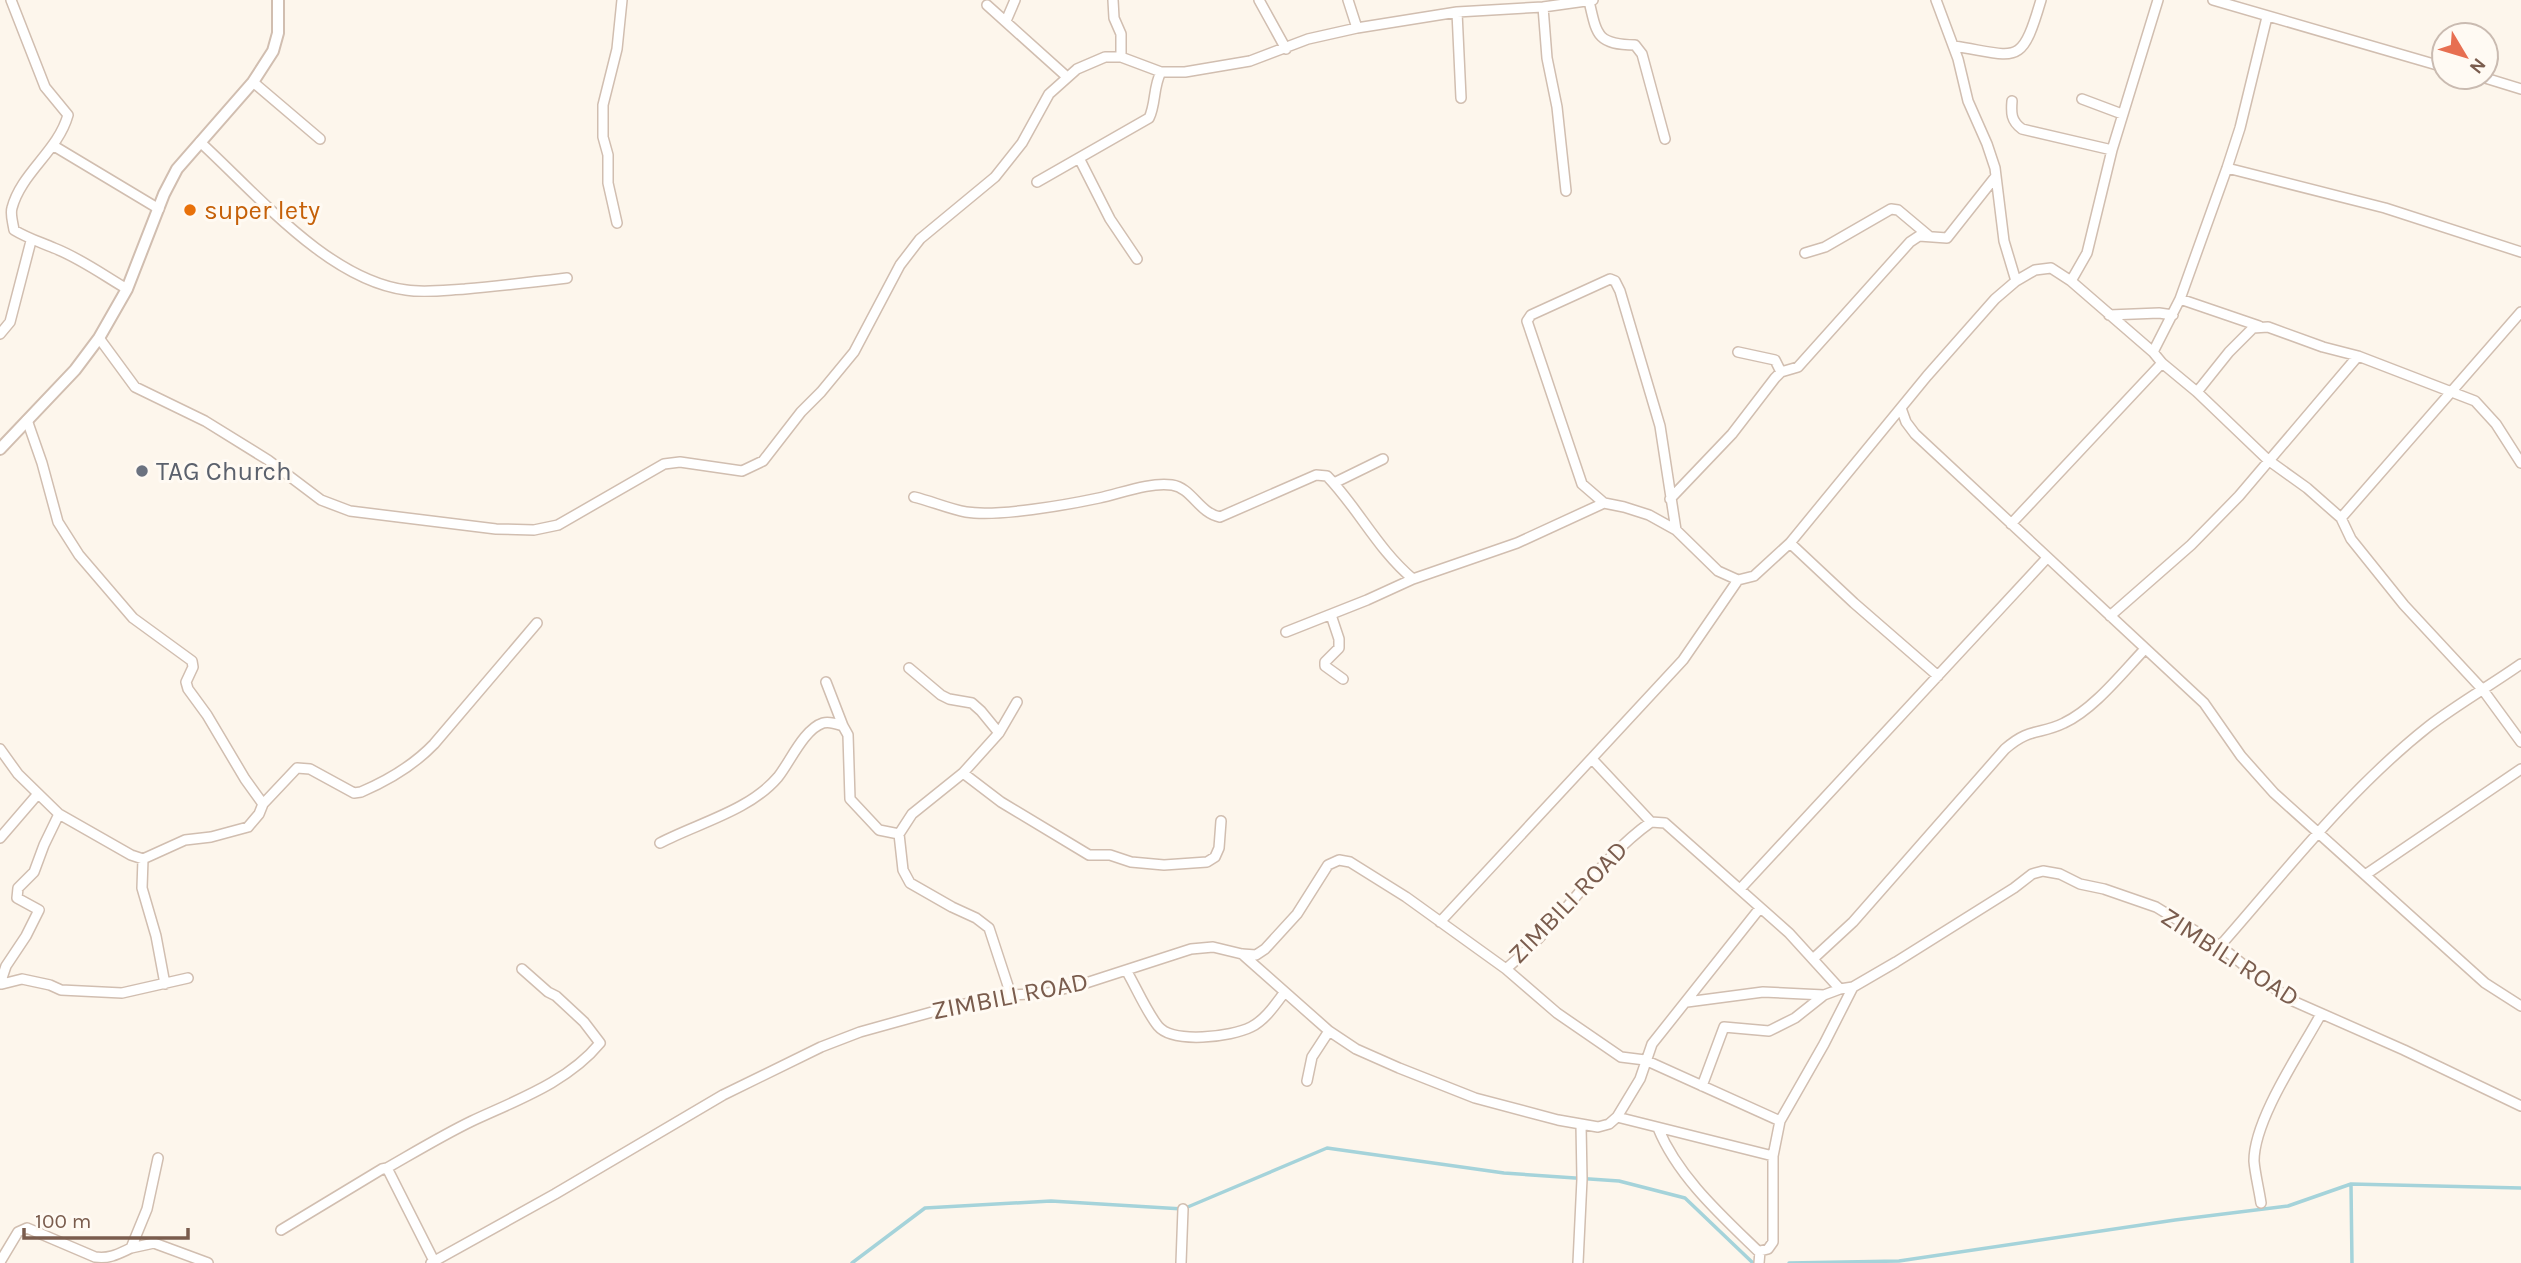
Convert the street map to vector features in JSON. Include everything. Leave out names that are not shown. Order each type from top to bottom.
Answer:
[{"type":"street","points":[[10,0],[45,86],[68,115],[54,146],[34,170],[11,210],[14,230],[31,240],[54,248],[127,289]]},
{"type":"street","points":[[0,449],[75,370],[99,338],[127,289],[177,169],[253,82],[273,51],[278,33],[278,0]]},
{"type":"street","points":[[617,223],[608,183],[603,105],[617,49],[622,0]]},
{"type":"street","points":[[1006,21],[1016,0]]},
{"type":"street","points":[[1113,0],[1114,18],[1121,34],[1121,57]]},
{"type":"street","points":[[1259,0],[1286,49]]},
{"type":"street","points":[[1348,0],[1357,28]]},
{"type":"street","points":[[1461,0],[1461,97]]},
{"type":"street","points":[[1936,0],[1954,46],[1968,101],[1987,144],[1996,176],[2004,240],[2016,281]]},
{"type":"street","points":[[1954,46],[2007,54],[2016,52],[2030,37],[2041,0]]},
{"type":"street","points":[[2071,281],[2087,253],[2122,114],[2158,0]]},
{"type":"street","points":[[2213,0],[2430,62]]},
{"type":"street","points":[[99,338],[135,387],[205,421],[268,460],[321,500],[350,511],[534,530],[558,525],[664,464],[680,462],[742,471],[763,461],[801,412],[821,393],[854,352],[900,265],[920,239],[995,177],[1011,159],[1049,94],[1066,76],[1105,57],[1121,57],[1161,72],[1185,72],[1230,65],[1286,49],[1308,39],[1357,28],[1462,12],[1591,1],[1598,30],[1604,39],[1610,44],[1635,45],[1642,54],[1665,139]]},
{"type":"street","points":[[987,5],[1066,76]]},
{"type":"street","points":[[1543,7],[1547,58],[1557,107],[1566,191]]},
{"type":"street","points":[[2152,352],[2180,299],[2227,168],[2240,128],[2267,17]]},
{"type":"street","points":[[1037,182],[1149,118],[1155,84],[1161,72]]},
{"type":"street","points":[[253,82],[320,139]]},
{"type":"street","points":[[2500,83],[2521,89]]},
{"type":"street","points":[[2082,99],[2122,114]]},
{"type":"street","points":[[2012,101],[2011,114],[2015,124],[2022,129],[2112,150]]},
{"type":"street","points":[[200,142],[301,235],[329,258],[367,280],[408,291],[436,291],[567,278]]},
{"type":"street","points":[[54,146],[159,209]]},
{"type":"street","points":[[1079,158],[1110,219],[1137,259]]},
{"type":"street","points":[[2227,168],[2385,208],[2521,252]]},
{"type":"street","points":[[1670,499],[1732,434],[1781,372],[1798,367],[1914,238],[1929,236],[1942,239],[1950,235],[1966,211],[1996,176]]},
{"type":"street","points":[[1805,253],[1825,247],[1891,209],[1898,210],[1929,236]]},
{"type":"street","points":[[0,334],[10,321],[31,240]]},
{"type":"street","points":[[1676,530],[1660,426],[1615,281],[1610,279],[1531,315],[1527,321],[1582,484],[1604,503],[1624,506],[1649,515],[1676,530],[1718,571],[1738,580],[1754,576],[1790,543],[1995,299],[2016,281],[2035,270],[2051,268],[2071,281],[2152,352],[2268,460],[2307,488],[2341,518],[2351,539],[2403,606],[2483,690],[2521,742]]},
{"type":"street","points":[[2180,299],[2358,356],[2475,401],[2496,424],[2521,463]]},
{"type":"street","points":[[2341,518],[2521,312]]},
{"type":"street","points":[[2108,315],[2173,315]]},
{"type":"street","points":[[2197,392],[2229,352],[2253,328],[2261,326]]},
{"type":"street","points":[[1738,352],[1775,360],[1781,372]]},
{"type":"street","points":[[2110,617],[2192,545],[2239,496],[2358,356]]},
{"type":"street","points":[[2011,524],[2162,363]]},
{"type":"street","points":[[1901,408],[1906,422],[1916,434],[2204,703],[2241,756],[2274,793],[2485,983],[2521,1006]]},
{"type":"street","points":[[27,419],[58,522],[69,540],[133,618],[192,661],[193,667],[186,682],[188,689],[263,804]]},
{"type":"street","points":[[1334,483],[1383,459]]},
{"type":"street","points":[[914,496],[965,512],[987,513],[1090,500],[1167,485],[1183,489],[1210,515],[1220,517],[1317,475],[1327,476],[1386,553],[1413,579]]},
{"type":"street","points":[[1286,632],[1413,579],[1517,544],[1604,503]]},
{"type":"street","points":[[1790,543],[1938,676]]},
{"type":"street","points":[[1741,888],[2047,558]]},
{"type":"street","points":[[1440,922],[1683,660],[1738,580]]},
{"type":"street","points":[[1331,615],[1339,639],[1339,648],[1325,662],[1325,666],[1343,679]]},
{"type":"street","points":[[0,749],[37,795],[59,814],[131,855],[143,859],[185,840],[211,837],[247,827],[259,814],[263,804],[293,772],[302,767],[355,793],[400,773],[434,744],[537,623]]},
{"type":"street","points":[[1814,958],[1853,922],[2005,749],[2019,737],[2064,724],[2082,711],[2145,649]]},
{"type":"street","points":[[2220,946],[2319,833],[2389,761],[2430,726],[2521,664]]},
{"type":"street","points":[[909,668],[941,695],[972,703],[999,733]]},
{"type":"street","points":[[826,682],[848,735],[850,799],[879,830],[899,834]]},
{"type":"street","points":[[1011,995],[989,928],[976,918],[910,883],[903,870],[899,834],[912,814],[963,773],[999,733],[1017,702]]},
{"type":"street","points":[[660,843],[730,811],[754,796],[777,778],[806,737],[820,723],[831,722],[844,726]]},
{"type":"street","points":[[1592,760],[1624,790],[1651,822]]},
{"type":"street","points":[[2365,875],[2521,769]]},
{"type":"street","points":[[963,773],[1001,802],[1089,855],[1110,855],[1130,862],[1164,865],[1207,862],[1215,857],[1219,848],[1221,821]]},
{"type":"street","points":[[0,838],[37,795]]},
{"type":"street","points":[[59,814],[34,872],[18,888],[17,898],[39,910],[6,966],[1,984],[22,979],[61,990],[122,993],[188,978]]},
{"type":"street","name":"ZIMBILI ROAD","points":[[432,1262],[555,1194],[723,1095],[821,1047],[913,1016],[1011,995],[1048,993],[1191,949],[1213,947],[1256,955],[1265,949],[1297,914],[1328,865],[1339,860],[1350,862],[1506,969],[1538,939],[1615,853],[1651,822],[1665,824],[1741,888],[1814,958],[1840,989],[1853,987],[1990,903],[2032,874],[2043,871],[2060,874],[2080,884],[2104,889],[2156,907],[2220,946],[2293,1001],[2521,1106]]},
{"type":"street","points":[[143,859],[142,888],[156,936],[165,984]]},
{"type":"street","points":[[1242,954],[1329,1031],[1366,1054],[1450,1089],[1512,1109],[1598,1127],[1609,1124],[1618,1117],[1640,1079],[1652,1044],[1760,908]]},
{"type":"street","points":[[281,1230],[382,1169],[562,1076],[588,1058],[600,1043],[584,1022],[522,969]]},
{"type":"street","points":[[1506,969],[1557,1013],[1621,1057],[1646,1060],[1780,1121]]},
{"type":"street","points":[[1126,970],[1159,1027],[1177,1037],[1218,1035],[1251,1027],[1263,1019],[1284,993]]},
{"type":"street","points":[[1759,1252],[1768,1249],[1773,1242],[1773,1156],[1780,1121],[1853,987]]},
{"type":"street","points":[[1702,1086],[1724,1027],[1769,1031],[1795,1018],[1824,995],[1840,989]]},
{"type":"street","points":[[1687,1002],[1763,992],[1824,995]]},
{"type":"street","points":[[2261,1203],[2254,1160],[2259,1132],[2321,1014]]},
{"type":"street","points":[[1307,1081],[1312,1057],[1329,1031]]},
{"type":"street","points":[[1618,1117],[1773,1156]]},
{"type":"street","points":[[1578,1263],[1582,1179],[1581,1125]]},
{"type":"street","points":[[1658,1128],[1675,1160],[1724,1218],[1759,1252],[1759,1263]]},
{"type":"street","points":[[131,1248],[147,1209],[158,1158]]},
{"type":"street","points":[[387,1168],[432,1262]]},
{"type":"street","points":[[1181,1263],[1183,1209]]},
{"type":"street","points":[[0,1262],[18,1232],[27,1228],[95,1257],[116,1256],[131,1248],[154,1243],[208,1263]]},
{"type":"waterway","points":[[852,1263],[925,1208],[1051,1201],[1183,1209],[1327,1148],[1504,1173],[1619,1181],[1685,1198],[1753,1263]]},
{"type":"waterway","points":[[1789,1263],[1899,1261],[2288,1206],[2351,1184],[2521,1188]]},
{"type":"waterway","points":[[2351,1185],[2352,1263]]},
{"type":"place","name":"super lety","points":[[190,210]]},
{"type":"place","name":"TAG Church","points":[[142,471]]}]
